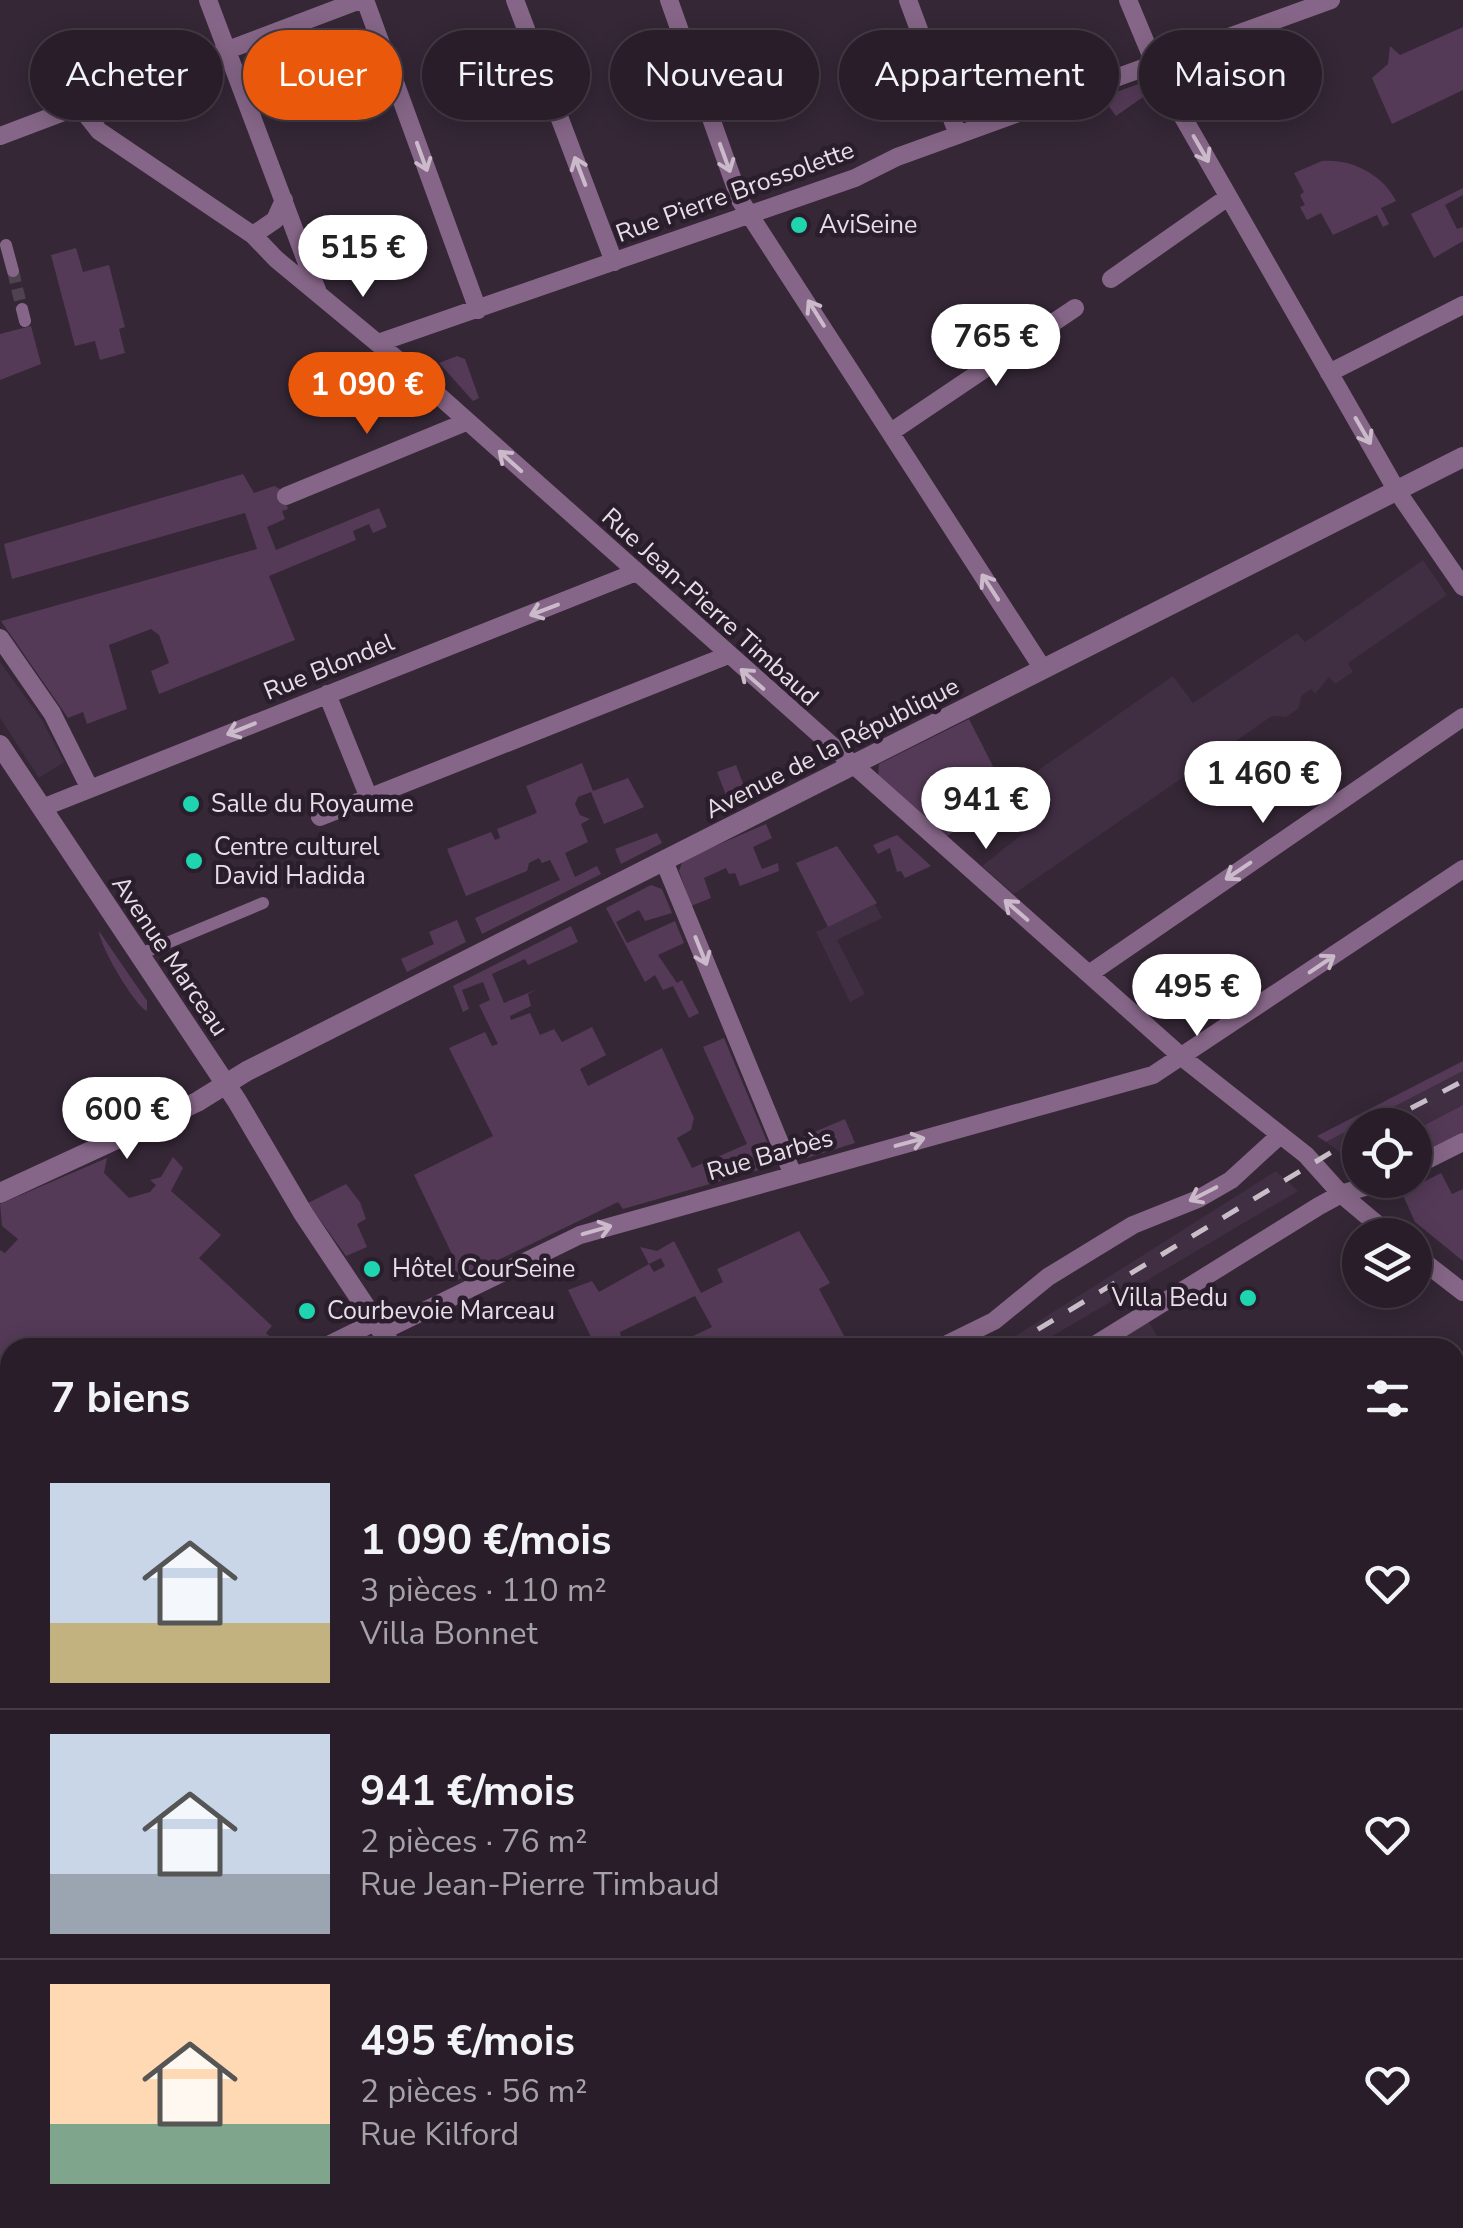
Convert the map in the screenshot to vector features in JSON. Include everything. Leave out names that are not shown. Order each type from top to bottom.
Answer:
[{"type":"street","points":[[208,0],[284,199],[297,244],[318,290]]},
{"type":"street","points":[[223,51],[362,0],[478,310]]},
{"type":"street","points":[[516,0],[614,262]]},
{"type":"street","points":[[669,0],[740,200],[1043,669]]},
{"type":"street","points":[[908,0],[958,135]]},
{"type":"street","points":[[1128,0],[1140,30]]},
{"type":"street","name":"Rue Pierre Brossolette","points":[[1248,30],[1332,0]]},
{"type":"street","name":"Rue Pierre Brossolette","points":[[378,343],[855,178],[958,135],[1139,69]]},
{"type":"street","points":[[0,136],[44,120]]},
{"type":"street","name":"Rue Jean-Pierre Timbaud","points":[[91,120],[99,130],[258,232],[276,260],[318,290],[1183,1058],[1330,1177],[1341,1194],[1370,1218]]},
{"type":"street","points":[[1185,120],[1397,491],[1463,587]]},
{"type":"street","points":[[1111,279],[1228,197]]},
{"type":"street","points":[[258,232],[276,220],[284,199]]},
{"type":"street","name":"Rue Jean-Pierre Timbaud","points":[[258,232],[286,233],[297,244]]},
{"type":"street","points":[[6,245],[13,272]]},
{"type":"street","points":[[1330,373],[1463,305]]},
{"type":"street","points":[[891,432],[1075,308]]},
{"type":"street","points":[[286,496],[466,422]]},
{"type":"street","name":"Avenue de la République","points":[[0,1193],[197,1102],[224,1082],[1463,458]]},
{"type":"street","name":"Rue Blondel","points":[[42,808],[634,573]]},
{"type":"street","points":[[0,638],[52,713],[90,789]]},
{"type":"street","points":[[320,817],[726,656]]},
{"type":"street","points":[[327,694],[369,798]]},
{"type":"street","points":[[1089,974],[1463,717]]},
{"type":"street","name":"Avenue Marceau","points":[[0,745],[224,1082],[303,1213],[384,1333]]},
{"type":"street","points":[[664,861],[793,1174]]},
{"type":"street","name":"Rue Barbès","points":[[384,1333],[580,1235],[1153,1075],[1463,869]]},
{"type":"street","points":[[138,955],[263,903]]},
{"type":"street","points":[[959,1338],[994,1321],[1048,1276],[1132,1225],[1198,1199],[1231,1180],[1280,1135]]},
{"type":"street","points":[[1432,1158],[1463,1142]]},
{"type":"street","points":[[1106,1338],[1341,1194]]},
{"type":"street","points":[[1432,1268],[1463,1292]]},
{"type":"shaded area","points":[[1463,27],[1463,90],[1392,124],[1372,78],[1388,64],[1390,46],[1400,55]]},
{"type":"shaded area","points":[[1139,84],[1139,100],[1119,114],[1119,91]]},
{"type":"shaded area","points":[[1322,161],[1354,165],[1383,183],[1396,201],[1381,208],[1389,224],[1383,227],[1377,215],[1333,235],[1321,213],[1307,220],[1300,207],[1305,205],[1300,195],[1304,192],[1294,173]]},
{"type":"shaded area","points":[[1463,188],[1463,195],[1445,205],[1457,229],[1463,227],[1463,241],[1434,258],[1411,214]]},
{"type":"shaded area","points":[[76,248],[83,272],[109,265],[125,327],[119,329],[125,353],[100,360],[95,341],[75,346],[51,255]]},
{"type":"shaded area","points":[[31,326],[41,364],[0,380],[0,334]]},
{"type":"shaded area","points":[[457,356],[465,359],[479,398],[473,401],[439,363]]},
{"type":"shaded area","points":[[243,474],[254,493],[274,486],[282,490],[288,509],[282,511],[285,519],[267,527],[276,550],[379,508],[387,527],[373,533],[369,524],[353,531],[356,540],[269,576],[295,640],[159,694],[151,671],[169,663],[159,635],[151,629],[109,645],[127,709],[87,724],[83,712],[68,718],[1,621],[257,549],[245,513],[12,579],[4,544]]},
{"type":"shaded area","points":[[1423,560],[1447,595],[1348,663],[1353,672],[1335,684],[1329,677],[1315,694],[1311,689],[1302,695],[1298,709],[1286,717],[1272,716],[1014,894],[982,866],[1050,812],[1051,803],[1033,774],[1173,676],[1193,703],[1297,633],[1305,642]]},
{"type":"shaded area","points":[[0,662],[42,720],[64,762],[39,778],[0,718]]},
{"type":"shaded area","points":[[969,719],[1007,794],[946,837],[878,778],[879,764]]},
{"type":"shaded area","points":[[582,763],[593,791],[628,778],[644,807],[604,824],[591,792],[578,797],[575,804],[580,815],[590,819],[581,824],[588,842],[565,853],[575,877],[597,866],[601,874],[482,934],[475,918],[560,880],[550,860],[542,863],[539,858],[529,863],[527,871],[466,896],[447,849],[491,832],[495,840],[500,838],[497,829],[537,813],[526,786]]},
{"type":"shaded area","points":[[736,765],[749,799],[731,808],[717,772]]},
{"type":"shaded area","points":[[766,824],[772,838],[753,847],[762,869],[778,863],[779,871],[740,886],[735,873],[729,874],[726,868],[704,878],[711,898],[691,906],[679,871],[683,860]]},
{"type":"shaded area","points":[[657,833],[662,843],[621,864],[615,849]]},
{"type":"shaded area","points":[[897,835],[931,866],[905,878],[901,871],[897,872],[890,848],[878,854],[873,845]]},
{"type":"shaded area","points":[[837,846],[877,903],[828,927],[796,863]]},
{"type":"shaded area","points":[[651,885],[662,889],[672,913],[645,921],[639,910],[616,922],[627,943],[675,921],[684,943],[658,955],[677,983],[682,980],[699,1013],[689,1018],[673,986],[663,990],[655,975],[645,982],[606,908]]},
{"type":"shaded area","points":[[875,904],[882,918],[837,940],[865,994],[850,1002],[816,932]]},
{"type":"shaded area","points":[[457,920],[466,942],[407,972],[401,959],[434,944],[429,932]]},
{"type":"shaded area","points":[[571,926],[578,942],[528,965],[525,959],[492,974],[504,1003],[538,989],[528,994],[531,1006],[510,1016],[511,1020],[530,1013],[540,1035],[554,1029],[562,1042],[592,1027],[606,1055],[580,1069],[588,1086],[662,1048],[694,1118],[691,1130],[677,1138],[692,1168],[747,1144],[703,1047],[724,1038],[773,1156],[769,1167],[623,1209],[618,1202],[457,1280],[447,1257],[452,1254],[414,1175],[493,1136],[449,1048],[485,1032],[492,1046],[498,1044],[479,1005],[490,1000],[483,982],[462,990],[469,1009],[463,1012],[453,986]]},
{"type":"shaded area","points":[[99,931],[147,1001],[147,1011],[119,974]]},
{"type":"shaded area","points":[[1463,1061],[1463,1071],[1392,1108],[1372,1108]]},
{"type":"shaded area","points":[[1463,1071],[1463,1105],[1432,1121],[1432,1108],[1392,1108]]},
{"type":"shaded area","points":[[1463,1105],[1463,1136],[1432,1151],[1432,1121]]},
{"type":"shaded area","points":[[845,1119],[855,1143],[807,1158],[800,1138]]},
{"type":"shaded area","points":[[1342,1123],[1342,1134],[1326,1142],[1317,1136]]},
{"type":"shaded area","points":[[1342,1134],[1342,1154],[1326,1142]]},
{"type":"shaded area","points":[[173,1157],[183,1168],[171,1191],[221,1235],[199,1258],[272,1326],[266,1333],[272,1338],[0,1338],[0,1250],[5,1253],[18,1239],[2,1226],[0,1204],[107,1158],[104,1173],[129,1198],[150,1192],[156,1185],[150,1180],[161,1177]]},
{"type":"shaded area","points":[[1276,1171],[1298,1191],[1049,1338],[1012,1338]]},
{"type":"shaded area","points":[[1441,1173],[1452,1194],[1463,1189],[1463,1261],[1432,1236],[1432,1218],[1413,1218],[1404,1198],[1432,1198],[1432,1178]]},
{"type":"shaded area","points":[[346,1184],[360,1202],[366,1219],[357,1224],[367,1247],[346,1256],[308,1203]]},
{"type":"shaded area","points":[[799,1231],[830,1283],[819,1289],[845,1338],[695,1338],[712,1327],[695,1296],[620,1332],[621,1338],[592,1338],[568,1290],[592,1281],[599,1292],[649,1264],[640,1247],[657,1251],[674,1241],[701,1293],[723,1282],[717,1269]],"holes":[[[661,1258],[665,1266],[654,1272],[649,1264]]]},
{"type":"shaded area","points":[[1148,1320],[1158,1338],[1120,1338]]},
{"type":"tunnel","points":[[13,271],[22,309]]},
{"type":"railway","points":[[1411,1108],[1463,1081]]},
{"type":"railway","points":[[1024,1338],[1342,1146]]},
{"type":"place","name":"AviSeine","points":[[799,225]]},
{"type":"place","name":"Salle du Royaume","points":[[191,804]]},
{"type":"place","name":"Centre culturel David Hadida","points":[[194,861]]},
{"type":"place","name":"Hôtel CourSeine","points":[[372,1269]]},
{"type":"place","name":"Villa Bedu","points":[[1248,1298]]},
{"type":"place","name":"Courbevoie Marceau","points":[[307,1311]]}]
